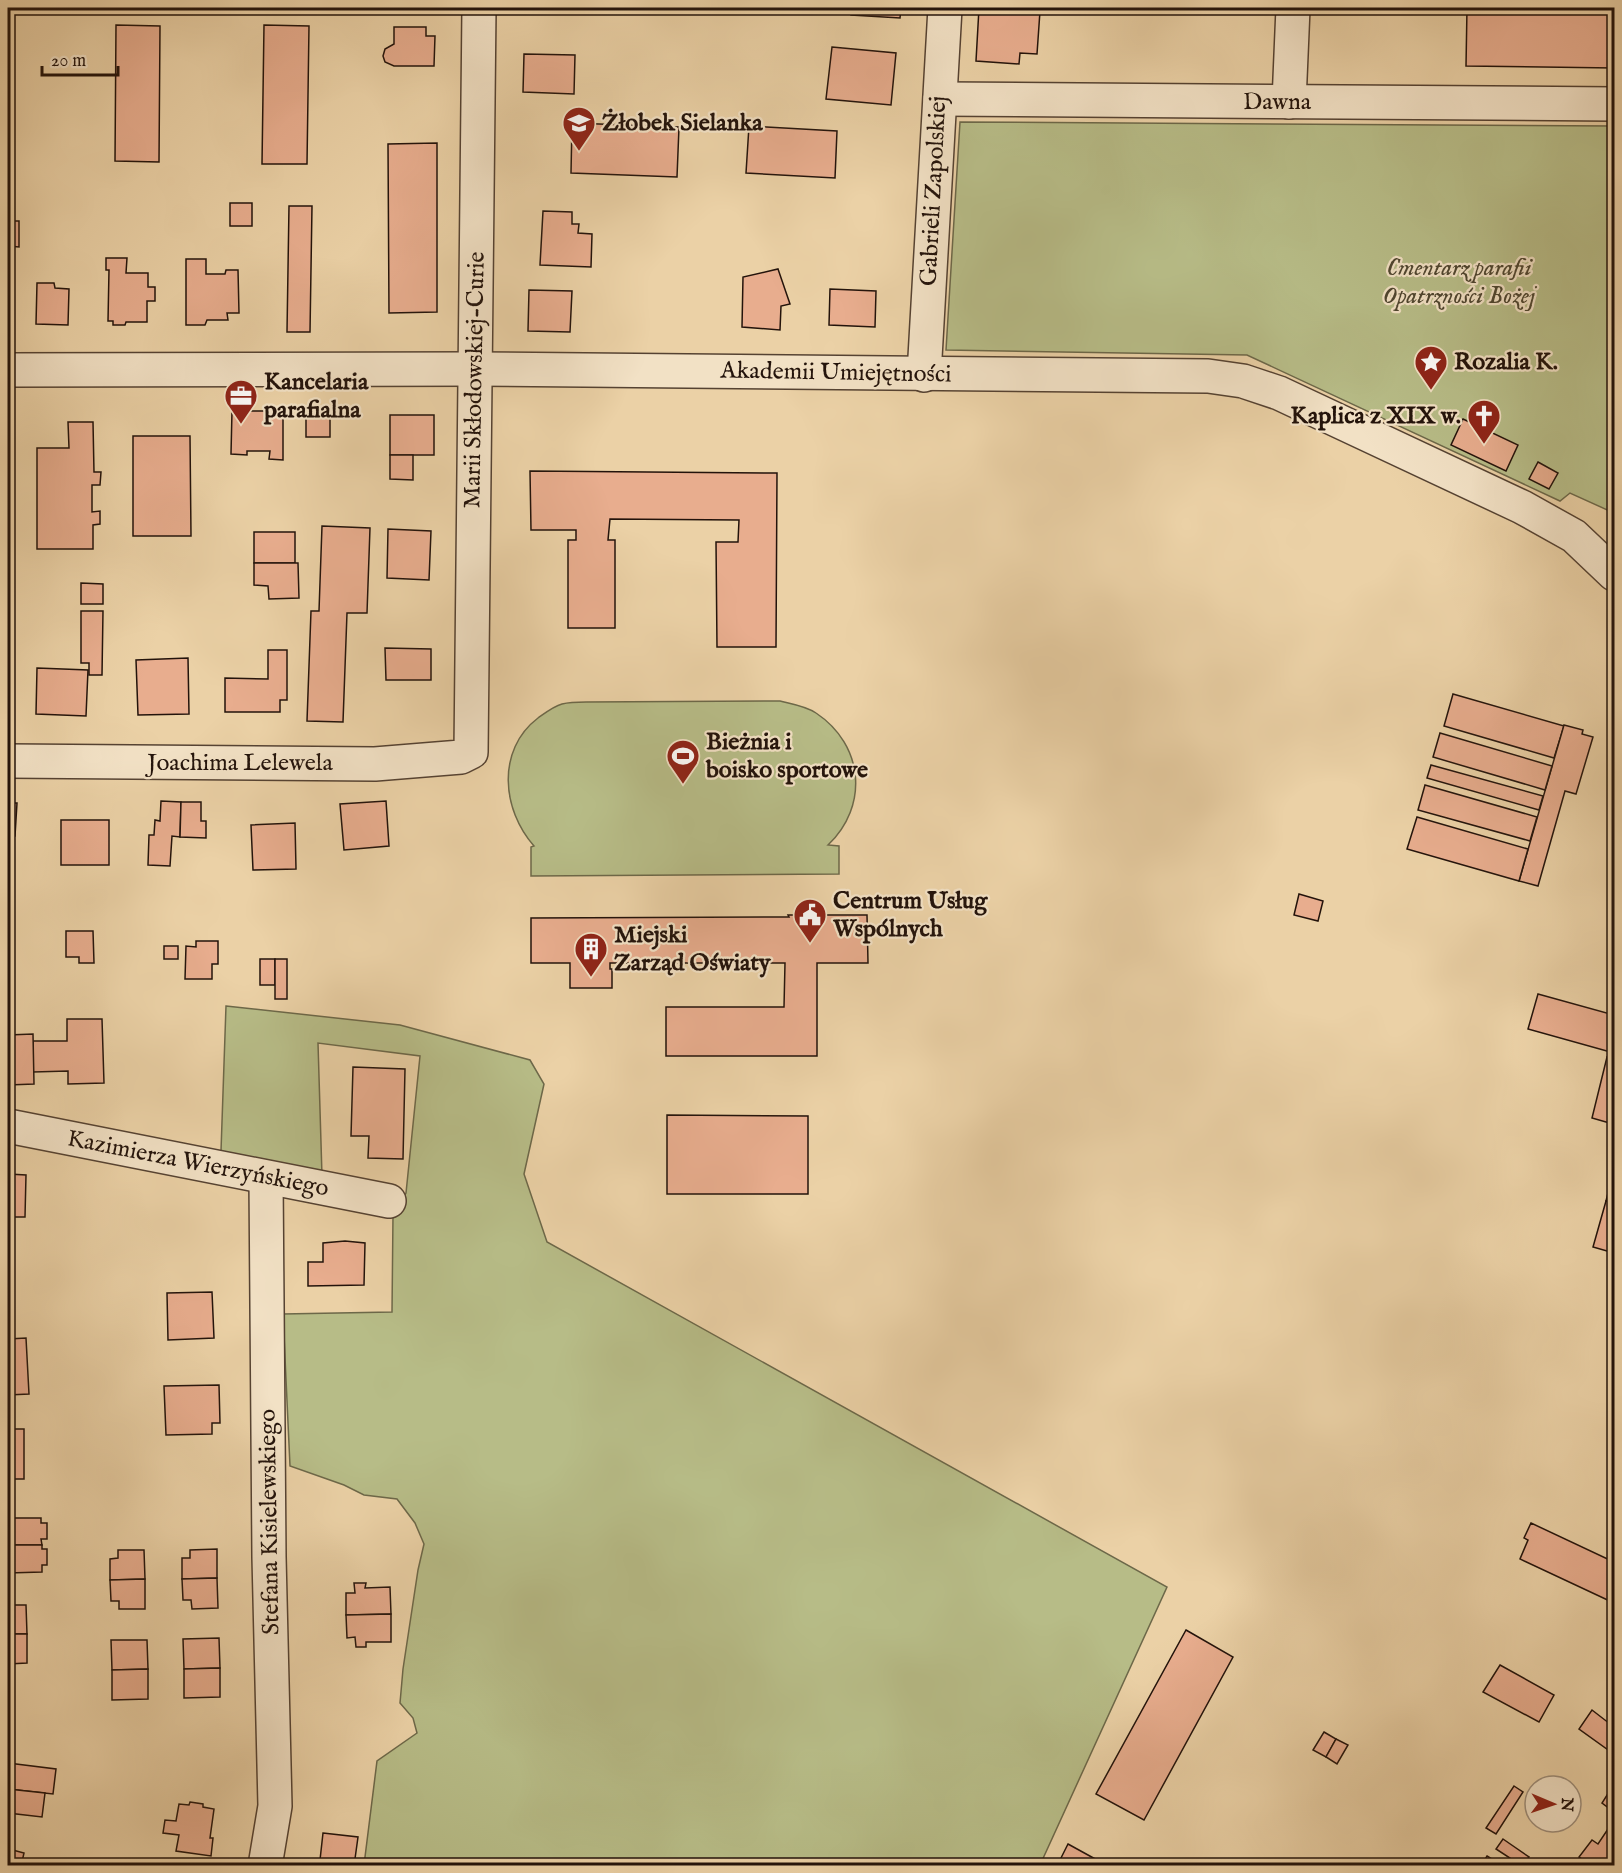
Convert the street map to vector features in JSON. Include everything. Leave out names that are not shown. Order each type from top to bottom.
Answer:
[{"type":"street","name":"Marii Skłodowskiej-Curie","points":[[471,752],[479,8]]},
{"type":"street","name":"Gabrieli Zapolskiej","points":[[924,375],[945,8]]},
{"type":"street","points":[[1289,102],[1293,8]]},
{"type":"street","name":"Dawna","points":[[940,99],[1614,104]]},
{"type":"street","name":"Akademii Umiejętności","points":[[8,370],[475,369],[1209,376],[1243,381],[1279,393],[1522,507],[1574,536],[1614,574]]},
{"type":"street","name":"Joachima Lelewela","points":[[8,761],[375,764],[462,757],[471,752]]},
{"type":"street","name":"Kazimierza Wierzyńskiego","points":[[8,1126],[389,1201]]},
{"type":"street","name":"Stefana Kisielewskiego","points":[[265,1866],[275,1806],[269,1557],[266,1178]]},
{"type":"green space","name":"Cmentarz parafii Opatrzności Bożej","points":[[960,122],[1614,126],[1614,513],[1570,493],[1560,501],[1247,355],[946,350]]},
{"type":"green space","name":"Bieżnia i boisko sportowe","points":[[780,701],[816,713],[832,726],[844,742],[852,759],[855,795],[850,812],[841,829],[828,845],[839,846],[839,874],[531,876],[531,847],[534,846],[515,815],[508,780],[515,746],[524,731],[538,718],[559,705],[574,702]]},
{"type":"green space","points":[[226,1006],[400,1025],[530,1060],[544,1084],[524,1174],[547,1242],[1167,1587],[1040,1865],[364,1865],[377,1761],[417,1733],[413,1718],[400,1703],[403,1669],[424,1544],[415,1523],[397,1499],[364,1495],[344,1485],[290,1466],[283,1314],[392,1312],[393,1215],[406,1193],[420,1056],[318,1043],[322,1176],[221,1151]]},
{"type":"building","points":[[851,8],[901,8],[900,18],[851,15]]},
{"type":"building","points":[[979,8],[1040,11],[1037,54],[1020,53],[1019,64],[976,61]]},
{"type":"building","points":[[1467,8],[1614,8],[1614,68],[1466,66]]},
{"type":"building","points":[[116,25],[160,26],[159,162],[115,161]]},
{"type":"building","points":[[264,25],[309,26],[307,164],[262,164]]},
{"type":"building","points":[[8,26],[14,26],[13,162],[8,162]]},
{"type":"building","points":[[394,27],[426,27],[426,36],[435,36],[434,66],[394,66],[385,62],[383,56],[385,49],[394,44]]},
{"type":"building","points":[[832,47],[896,53],[891,105],[826,99]]},
{"type":"building","points":[[524,54],[575,55],[574,94],[523,92]]},
{"type":"building","points":[[572,123],[679,127],[677,177],[571,173]]},
{"type":"building","points":[[749,126],[837,131],[835,178],[746,173]]},
{"type":"building","points":[[437,143],[437,312],[389,313],[388,144]]},
{"type":"building","points":[[230,203],[252,203],[252,226],[230,226]]},
{"type":"building","points":[[289,206],[312,206],[310,332],[287,332]]},
{"type":"building","points":[[543,211],[572,212],[572,224],[579,224],[578,233],[592,234],[591,267],[540,265]]},
{"type":"building","points":[[8,221],[19,221],[19,247],[8,246]]},
{"type":"building","points":[[106,258],[127,258],[126,273],[148,273],[148,287],[155,287],[155,301],[147,301],[147,322],[126,322],[125,325],[113,325],[113,321],[108,321],[109,270],[106,270]]},
{"type":"building","points":[[186,259],[206,259],[206,274],[225,274],[226,270],[238,270],[239,313],[227,313],[228,320],[207,320],[205,325],[186,325]]},
{"type":"building","points":[[778,269],[790,304],[781,306],[780,330],[742,327],[743,277]]},
{"type":"building","points":[[37,283],[54,283],[55,288],[69,289],[68,325],[36,324]]},
{"type":"building","points":[[8,289],[10,289],[10,324],[8,324]]},
{"type":"building","points":[[830,289],[876,291],[875,327],[829,325]]},
{"type":"building","points":[[529,290],[572,291],[570,332],[528,331]]},
{"type":"building","points":[[232,411],[283,411],[283,460],[269,459],[270,451],[247,451],[247,455],[231,454]]},
{"type":"building","points":[[306,412],[330,412],[330,437],[306,437]]},
{"type":"building","points":[[390,415],[434,415],[434,455],[390,455]]},
{"type":"building","name":"Kaplica z XIX w.","points":[[1463,419],[1518,445],[1506,471],[1451,445]]},
{"type":"building","points":[[68,422],[93,422],[94,472],[101,472],[100,485],[92,485],[92,512],[100,511],[100,524],[93,525],[93,549],[37,549],[37,448],[69,448]]},
{"type":"building","points":[[133,436],[190,436],[191,536],[133,536]]},
{"type":"building","points":[[390,455],[413,455],[413,480],[390,479]]},
{"type":"building","points":[[1538,462],[1558,473],[1549,489],[1529,479]]},
{"type":"building","points":[[530,471],[777,473],[776,647],[717,647],[716,542],[738,542],[739,520],[610,519],[608,540],[615,540],[615,628],[568,628],[568,540],[576,540],[576,530],[531,530]]},
{"type":"building","points":[[322,526],[370,528],[367,613],[347,613],[343,722],[307,721],[311,611],[319,611]]},
{"type":"building","points":[[388,529],[431,531],[429,580],[387,578]]},
{"type":"building","points":[[254,532],[295,532],[295,563],[254,563]]},
{"type":"building","points":[[254,563],[298,563],[299,598],[269,599],[268,586],[254,585]]},
{"type":"building","points":[[81,583],[103,584],[103,604],[81,604]]},
{"type":"building","points":[[81,611],[103,611],[102,675],[89,675],[89,663],[81,663]]},
{"type":"building","points":[[385,648],[431,649],[431,680],[386,680]]},
{"type":"building","points":[[268,650],[287,650],[287,700],[280,700],[280,712],[225,712],[225,678],[268,679]]},
{"type":"building","points":[[188,658],[189,714],[138,715],[136,660]]},
{"type":"building","points":[[37,668],[88,670],[86,716],[36,714]]},
{"type":"building","points":[[1453,694],[1564,726],[1554,758],[1444,726]]},
{"type":"building","points":[[1564,725],[1583,730],[1582,734],[1593,737],[1576,794],[1565,791],[1538,886],[1519,881]]},
{"type":"building","points":[[1440,733],[1552,766],[1545,790],[1433,757]]},
{"type":"building","points":[[1431,765],[1543,796],[1539,810],[1427,778]]},
{"type":"building","points":[[1425,785],[1537,817],[1530,841],[1418,810]]},
{"type":"building","points":[[161,801],[181,802],[180,837],[172,836],[170,866],[148,865],[149,835],[154,835],[155,820],[160,821]]},
{"type":"building","points":[[386,801],[389,846],[344,850],[340,804]]},
{"type":"building","points":[[181,802],[201,802],[201,821],[206,821],[206,838],[180,837]]},
{"type":"building","points":[[8,803],[17,803],[15,836],[8,836]]},
{"type":"building","points":[[1417,817],[1528,849],[1519,881],[1407,849]]},
{"type":"building","points":[[61,820],[109,820],[109,865],[61,865]]},
{"type":"building","points":[[295,823],[296,869],[253,870],[251,825]]},
{"type":"building","points":[[1299,894],[1323,901],[1318,921],[1294,915]]},
{"type":"building","name":"Miejski Zarząd Oświaty","points":[[788,915],[867,915],[868,963],[817,963],[817,1056],[666,1056],[666,1007],[784,1007],[785,963],[610,963],[612,988],[570,988],[570,963],[531,963],[531,918],[789,917]]},
{"type":"building","points":[[66,931],[93,931],[94,963],[79,963],[79,957],[66,957]]},
{"type":"building","points":[[196,941],[218,941],[218,964],[212,964],[212,979],[185,979],[186,946],[196,947]]},
{"type":"building","points":[[164,946],[178,946],[178,959],[164,959]]},
{"type":"building","points":[[260,959],[275,959],[275,985],[260,985]]},
{"type":"building","points":[[275,959],[287,959],[287,999],[275,999]]},
{"type":"building","points":[[1538,994],[1614,1015],[1614,1053],[1528,1029]]},
{"type":"building","points":[[67,1019],[102,1019],[104,1083],[68,1084],[68,1071],[33,1072],[33,1041],[67,1041]]},
{"type":"building","points":[[33,1034],[34,1084],[8,1085],[8,1035]]},
{"type":"building","points":[[1607,1057],[1614,1059],[1613,1124],[1592,1118]]},
{"type":"building","points":[[353,1067],[405,1069],[403,1159],[368,1158],[369,1136],[351,1136]]},
{"type":"building","points":[[667,1115],[808,1116],[808,1194],[667,1194]]},
{"type":"building","points":[[1614,1169],[1614,1203],[1606,1201]]},
{"type":"building","points":[[8,1174],[26,1175],[25,1217],[8,1217]]},
{"type":"building","points":[[1606,1201],[1614,1203],[1614,1253],[1593,1247]]},
{"type":"building","points":[[345,1241],[365,1243],[364,1285],[308,1286],[308,1262],[323,1262],[323,1243]]},
{"type":"building","points":[[212,1292],[214,1338],[168,1340],[167,1293]]},
{"type":"building","points":[[26,1338],[29,1394],[8,1395],[8,1339]]},
{"type":"building","points":[[219,1385],[220,1423],[212,1423],[212,1434],[166,1435],[164,1386]]},
{"type":"building","points":[[8,1429],[24,1429],[24,1479],[8,1479]]},
{"type":"building","points":[[8,1518],[41,1518],[41,1523],[47,1523],[47,1539],[41,1539],[42,1545],[8,1545]]},
{"type":"building","points":[[1531,1523],[1614,1562],[1614,1603],[1520,1559],[1528,1540],[1524,1538]]},
{"type":"building","points":[[8,1545],[42,1545],[42,1549],[47,1549],[47,1565],[42,1565],[42,1572],[8,1573]]},
{"type":"building","points":[[217,1549],[217,1578],[182,1579],[182,1558],[190,1558],[190,1550]]},
{"type":"building","points":[[118,1550],[144,1550],[145,1579],[110,1580],[110,1559],[118,1558]]},
{"type":"building","points":[[217,1578],[218,1608],[192,1609],[191,1600],[183,1600],[182,1579]]},
{"type":"building","points":[[145,1579],[145,1609],[119,1609],[119,1601],[111,1601],[110,1580]]},
{"type":"building","points":[[354,1583],[366,1583],[365,1588],[390,1587],[391,1614],[346,1615],[346,1593],[355,1593]]},
{"type":"building","points":[[8,1605],[26,1605],[27,1634],[8,1634]]},
{"type":"building","points":[[391,1614],[391,1642],[366,1642],[366,1647],[356,1647],[355,1637],[347,1638],[346,1615]]},
{"type":"building","points":[[1186,1630],[1233,1657],[1144,1820],[1096,1794]]},
{"type":"building","points":[[8,1634],[27,1634],[27,1663],[8,1664]]},
{"type":"building","points":[[219,1638],[220,1668],[184,1669],[183,1639]]},
{"type":"building","points":[[111,1640],[147,1640],[148,1669],[112,1670]]},
{"type":"building","points":[[1500,1665],[1554,1695],[1539,1722],[1483,1692]]},
{"type":"building","points":[[220,1668],[220,1697],[184,1698],[184,1669]]},
{"type":"building","points":[[148,1669],[148,1699],[112,1700],[112,1670]]},
{"type":"building","points":[[1592,1710],[1614,1727],[1614,1748],[1611,1752],[1579,1729]]},
{"type":"building","points":[[1324,1732],[1336,1739],[1326,1757],[1313,1750]]},
{"type":"building","points":[[1336,1739],[1348,1745],[1337,1764],[1326,1757]]},
{"type":"building","points":[[8,1763],[56,1769],[53,1794],[8,1789]]},
{"type":"building","points":[[1614,1784],[1614,1812],[1602,1803]]},
{"type":"building","points":[[1514,1786],[1523,1792],[1496,1834],[1486,1828]]},
{"type":"building","points":[[8,1789],[45,1793],[42,1817],[8,1813]]},
{"type":"building","points":[[190,1802],[214,1809],[210,1838],[213,1838],[211,1856],[176,1851],[179,1835],[163,1833],[165,1820],[176,1821],[179,1804],[189,1805]]},
{"type":"building","points":[[1610,1826],[1614,1828],[1614,1866],[1582,1866],[1585,1861],[1579,1857],[1592,1840],[1598,1844]]},
{"type":"building","points":[[323,1833],[358,1837],[354,1866],[315,1866],[315,1860],[320,1860]]},
{"type":"building","points":[[1503,1839],[1529,1857],[1522,1866],[1496,1849]]},
{"type":"building","points":[[1068,1844],[1108,1866],[1057,1866]]},
{"type":"building","points":[[9,1849],[24,1853],[21,1866],[8,1866]]},
{"type":"building","points":[[1487,1856],[1503,1866],[1481,1866]]},
{"type":"place","name":"Żłobek Sielanka","points":[[579,152]]},
{"type":"place","name":"Rozalia K.","points":[[1431,391]]},
{"type":"place","name":"Kancelaria parafialna","points":[[241,425]]},
{"type":"place","name":"Kaplica z XIX w.","points":[[1484,445]]},
{"type":"place","name":"Bieżnia i boisko sportowe","points":[[683,785]]},
{"type":"place","name":"Centrum Usług Wspólnych","points":[[810,944]]},
{"type":"place","name":"Miejski Zarząd Oświaty","points":[[591,978]]}]
